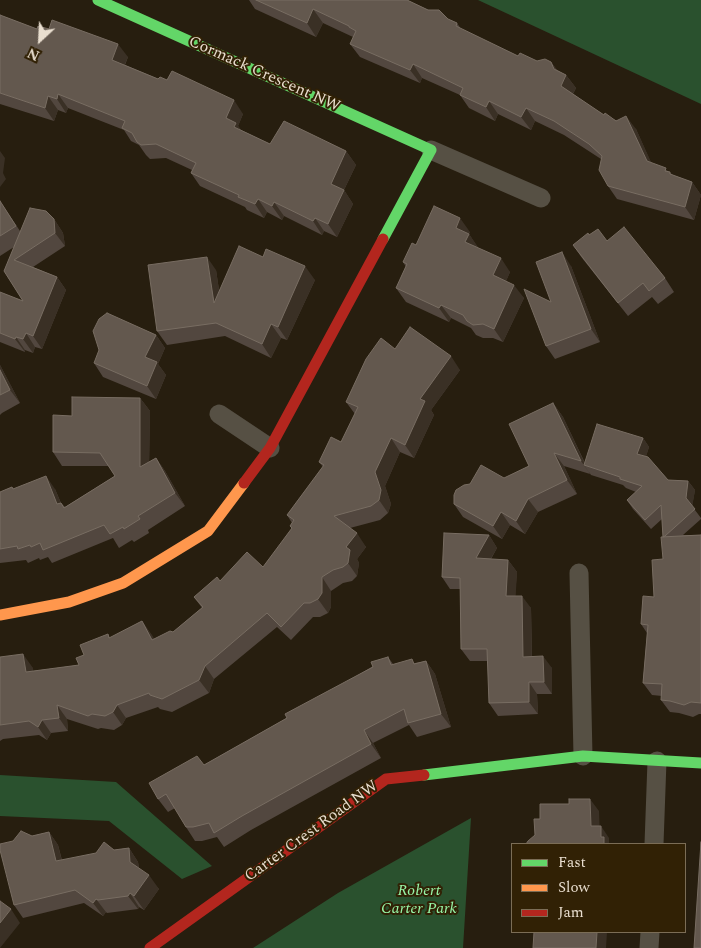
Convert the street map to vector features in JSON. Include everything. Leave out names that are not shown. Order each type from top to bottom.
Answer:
[{"type":"street","name":"Cormack Crescent NW","points":[[98,0],[541,198]]},
{"type":"street","points":[[0,615],[69,602],[123,583],[208,531],[270,448],[431,150]]},
{"type":"street","points":[[219,414],[270,448]]},
{"type":"street","points":[[579,573],[583,756]]},
{"type":"street","name":"Carter Crest Road NW","points":[[150,948],[386,779],[583,756],[701,763]]},
{"type":"street","points":[[654,843],[658,760]]},
{"type":"street","points":[[649,948],[650,933]]},
{"type":"green space","points":[[478,0],[701,0],[701,104]]},
{"type":"green space","points":[[0,775],[116,782],[212,866],[182,879],[109,821],[0,816]]},
{"type":"green space","name":"Robert Carter Park","points":[[471,818],[463,948],[253,948],[338,893]]},
{"type":"building","points":[[256,0],[407,0],[428,10],[439,10],[448,19],[457,23],[456,26],[518,56],[520,53],[537,61],[545,59],[551,62],[554,69],[566,75],[561,86],[616,121],[626,116],[647,161],[666,168],[665,171],[670,172],[670,174],[692,182],[685,207],[608,186],[599,170],[602,156],[589,144],[554,121],[526,108],[521,117],[489,101],[486,107],[460,95],[463,88],[413,64],[410,70],[350,44],[356,31],[313,9],[307,23]]},
{"type":"building","points":[[0,15],[37,29],[38,26],[49,29],[52,20],[118,44],[112,60],[158,79],[160,77],[167,80],[172,71],[234,100],[226,118],[236,123],[234,127],[270,144],[284,121],[346,151],[331,184],[344,190],[328,224],[315,218],[313,221],[274,202],[272,206],[258,199],[255,204],[238,197],[239,195],[191,173],[196,163],[156,144],[141,145],[132,133],[122,128],[125,121],[58,94],[57,99],[48,96],[45,108],[0,93]]},
{"type":"building","points":[[0,201],[16,226],[0,236]]},
{"type":"building","points":[[434,206],[460,218],[456,228],[469,234],[465,242],[501,258],[493,275],[514,285],[494,329],[483,324],[473,325],[463,315],[441,305],[439,308],[396,288],[407,264],[403,262],[412,243],[416,245]]},
{"type":"building","points":[[30,208],[46,211],[54,219],[55,233],[14,260],[57,277],[33,336],[26,333],[23,339],[16,337],[15,339],[0,333],[0,292],[23,301],[4,271]]},
{"type":"building","points":[[624,227],[665,278],[649,291],[643,283],[618,303],[573,245],[588,233],[589,235],[598,229],[607,241]]},
{"type":"building","points":[[239,246],[263,257],[266,249],[305,266],[278,327],[271,324],[262,344],[216,323],[157,331],[148,265],[207,257],[214,303]]},
{"type":"building","points":[[562,252],[591,329],[546,346],[524,289],[551,302],[536,262]]},
{"type":"building","points":[[107,313],[156,335],[145,357],[157,362],[147,386],[94,363],[99,350],[93,331],[99,319]]},
{"type":"building","points":[[410,327],[451,356],[420,399],[425,401],[405,445],[391,438],[375,472],[381,490],[379,500],[371,506],[334,516],[357,533],[346,547],[350,550],[348,563],[322,577],[322,593],[318,599],[310,603],[304,603],[281,627],[267,613],[205,666],[199,680],[162,699],[149,693],[117,705],[113,712],[105,716],[92,714],[88,716],[57,705],[59,718],[42,720],[38,727],[29,721],[0,725],[0,657],[23,654],[26,672],[79,665],[76,658],[84,655],[80,645],[108,634],[109,638],[142,621],[152,640],[170,631],[173,632],[203,607],[194,597],[217,577],[220,581],[247,552],[263,567],[292,528],[290,526],[294,520],[287,515],[324,465],[319,462],[331,437],[341,442],[358,407],[346,402],[366,359],[381,338],[395,349]]},
{"type":"building","points":[[0,370],[10,390],[0,395]]},
{"type":"building","points":[[72,397],[140,398],[140,467],[156,458],[175,493],[138,516],[140,519],[124,529],[123,527],[110,534],[104,525],[43,550],[40,543],[18,549],[17,546],[0,549],[0,492],[46,476],[57,504],[61,503],[64,508],[115,476],[100,453],[53,452],[53,415],[72,416]]},
{"type":"building","points":[[553,403],[581,461],[554,453],[567,480],[528,499],[516,521],[501,512],[493,526],[454,504],[456,490],[470,484],[481,465],[504,478],[529,466],[509,424]]},
{"type":"building","points":[[597,424],[643,438],[637,454],[648,457],[668,480],[688,481],[686,498],[695,509],[665,536],[663,537],[661,505],[645,520],[627,500],[642,486],[584,465]]},
{"type":"building","points":[[444,533],[489,535],[476,558],[508,560],[506,596],[522,596],[523,657],[543,656],[544,682],[529,682],[529,702],[489,703],[487,649],[461,649],[460,578],[442,577]]},
{"type":"building","points":[[701,535],[701,703],[691,702],[684,705],[661,700],[662,684],[643,683],[648,625],[641,624],[643,596],[654,597],[652,560],[663,559],[661,537]]},
{"type":"building","points":[[388,657],[391,665],[412,659],[414,664],[426,661],[441,714],[408,723],[404,709],[364,730],[371,744],[214,833],[209,823],[186,827],[166,794],[158,799],[149,783],[197,756],[204,765],[287,718],[285,714],[373,667],[371,662]]},
{"type":"building","points":[[569,799],[590,799],[591,826],[601,826],[601,837],[604,837],[604,843],[527,843],[535,835],[534,819],[540,819],[540,804],[569,804]]},
{"type":"building","points":[[21,831],[32,836],[49,832],[56,861],[96,853],[104,842],[114,850],[129,848],[130,862],[149,875],[134,896],[130,893],[128,896],[96,899],[93,903],[75,890],[14,905],[0,844],[13,841]]},
{"type":"building","points":[[701,842],[701,948],[694,948]]},
{"type":"building","points":[[0,901],[11,909],[0,923]]},
{"type":"building","points":[[534,933],[597,933],[596,948],[533,948]]},
{"type":"traffic: fast","points":[[98,0],[431,150],[383,239]]},
{"type":"traffic: fast","points":[[424,775],[583,756],[701,763]]},
{"type":"traffic: slow","points":[[0,615],[69,602],[123,583],[208,531],[244,483]]},
{"type":"traffic: jam","points":[[244,483],[270,448],[383,239]]},
{"type":"traffic: jam","points":[[150,948],[386,779],[424,775]]}]
